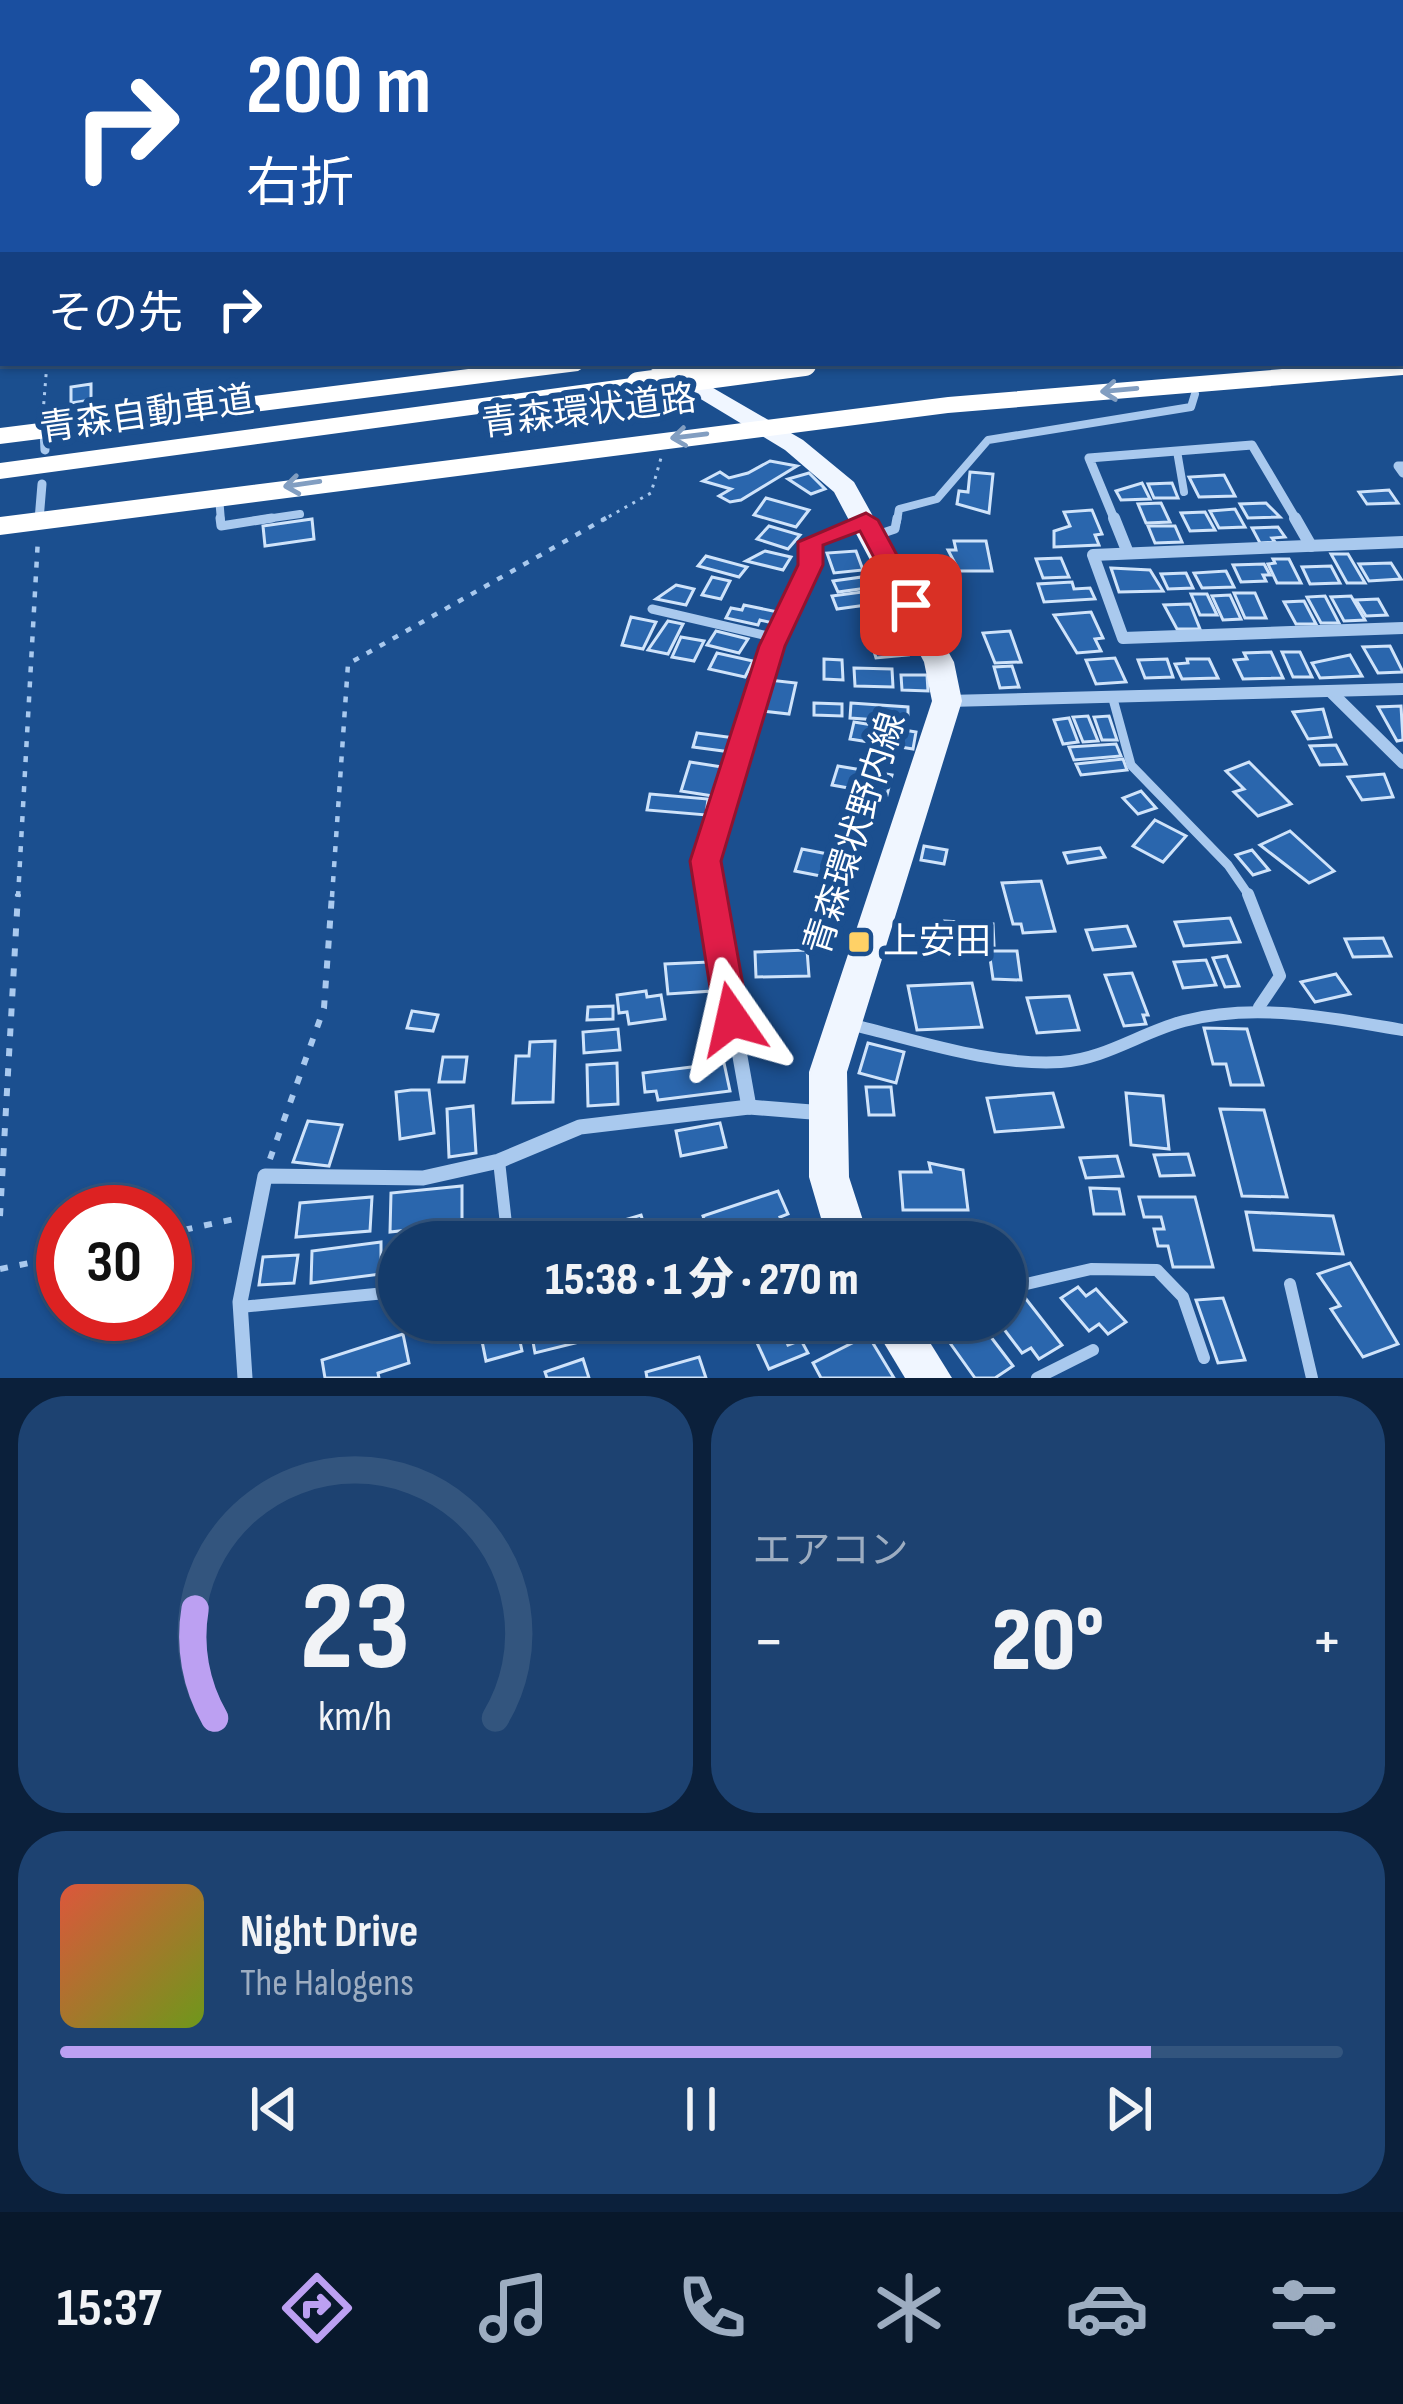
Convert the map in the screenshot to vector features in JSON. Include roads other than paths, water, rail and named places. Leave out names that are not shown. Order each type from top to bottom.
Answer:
[{"type":"highway","name":"青森環状道路","points":[[0,436],[45,440],[557,366]]},
{"type":"highway","name":"青森自動車道","points":[[0,470],[646,374],[761,366]]},
{"type":"highway","name":"青森環状道路","points":[[0,526],[949,405],[1403,367]]},
{"type":"main road","name":"青森環状野内線","points":[[646,374],[764,426],[832,474],[870,528],[939,662],[947,701],[828,1072],[829,1178],[842,1221]]},
{"type":"main road","points":[[910,1341],[930,1378]]},
{"type":"street","points":[[1128,553],[1089,458],[1252,445],[1311,546]]},
{"type":"street","points":[[39,520],[42,484]]},
{"type":"street","points":[[749,1107],[705,861],[776,638],[811,565],[811,542],[870,528]]},
{"type":"street","points":[[1403,542],[1093,555],[1123,638],[1403,628]]},
{"type":"street","points":[[947,701],[1403,688]]},
{"type":"street","points":[[1330,691],[1403,763]]},
{"type":"street","points":[[245,1378],[239,1355],[240,1307],[265,1176],[423,1178],[500,1161],[580,1127],[749,1107],[825,1113]]},
{"type":"lane","points":[[870,528],[895,529],[899,509],[937,499],[988,440],[1191,407],[1196,394]]},
{"type":"lane","points":[[1177,451],[1184,492]]},
{"type":"lane","points":[[219,496],[221,526],[300,514]]},
{"type":"lane","points":[[652,609],[776,638]]},
{"type":"lane","points":[[1114,699],[1131,764],[1228,865],[1256,905],[1280,976],[1259,1007]]},
{"type":"lane","points":[[842,1022],[976,1054],[1060,1062],[1115,1049],[1182,1021],[1259,1007],[1403,1030]]},
{"type":"lane","points":[[500,1161],[506,1221]]},
{"type":"lane","points":[[1026,1284],[1100,1267],[1150,1266],[1168,1276],[1186,1303],[1204,1358]]},
{"type":"lane","points":[[1290,1284],[1312,1378]]},
{"type":"lane","points":[[240,1307],[378,1294]]},
{"type":"lane","points":[[1036,1378],[1093,1350]]},
{"type":"place","name":"上安田","points":[[859,942]]}]
